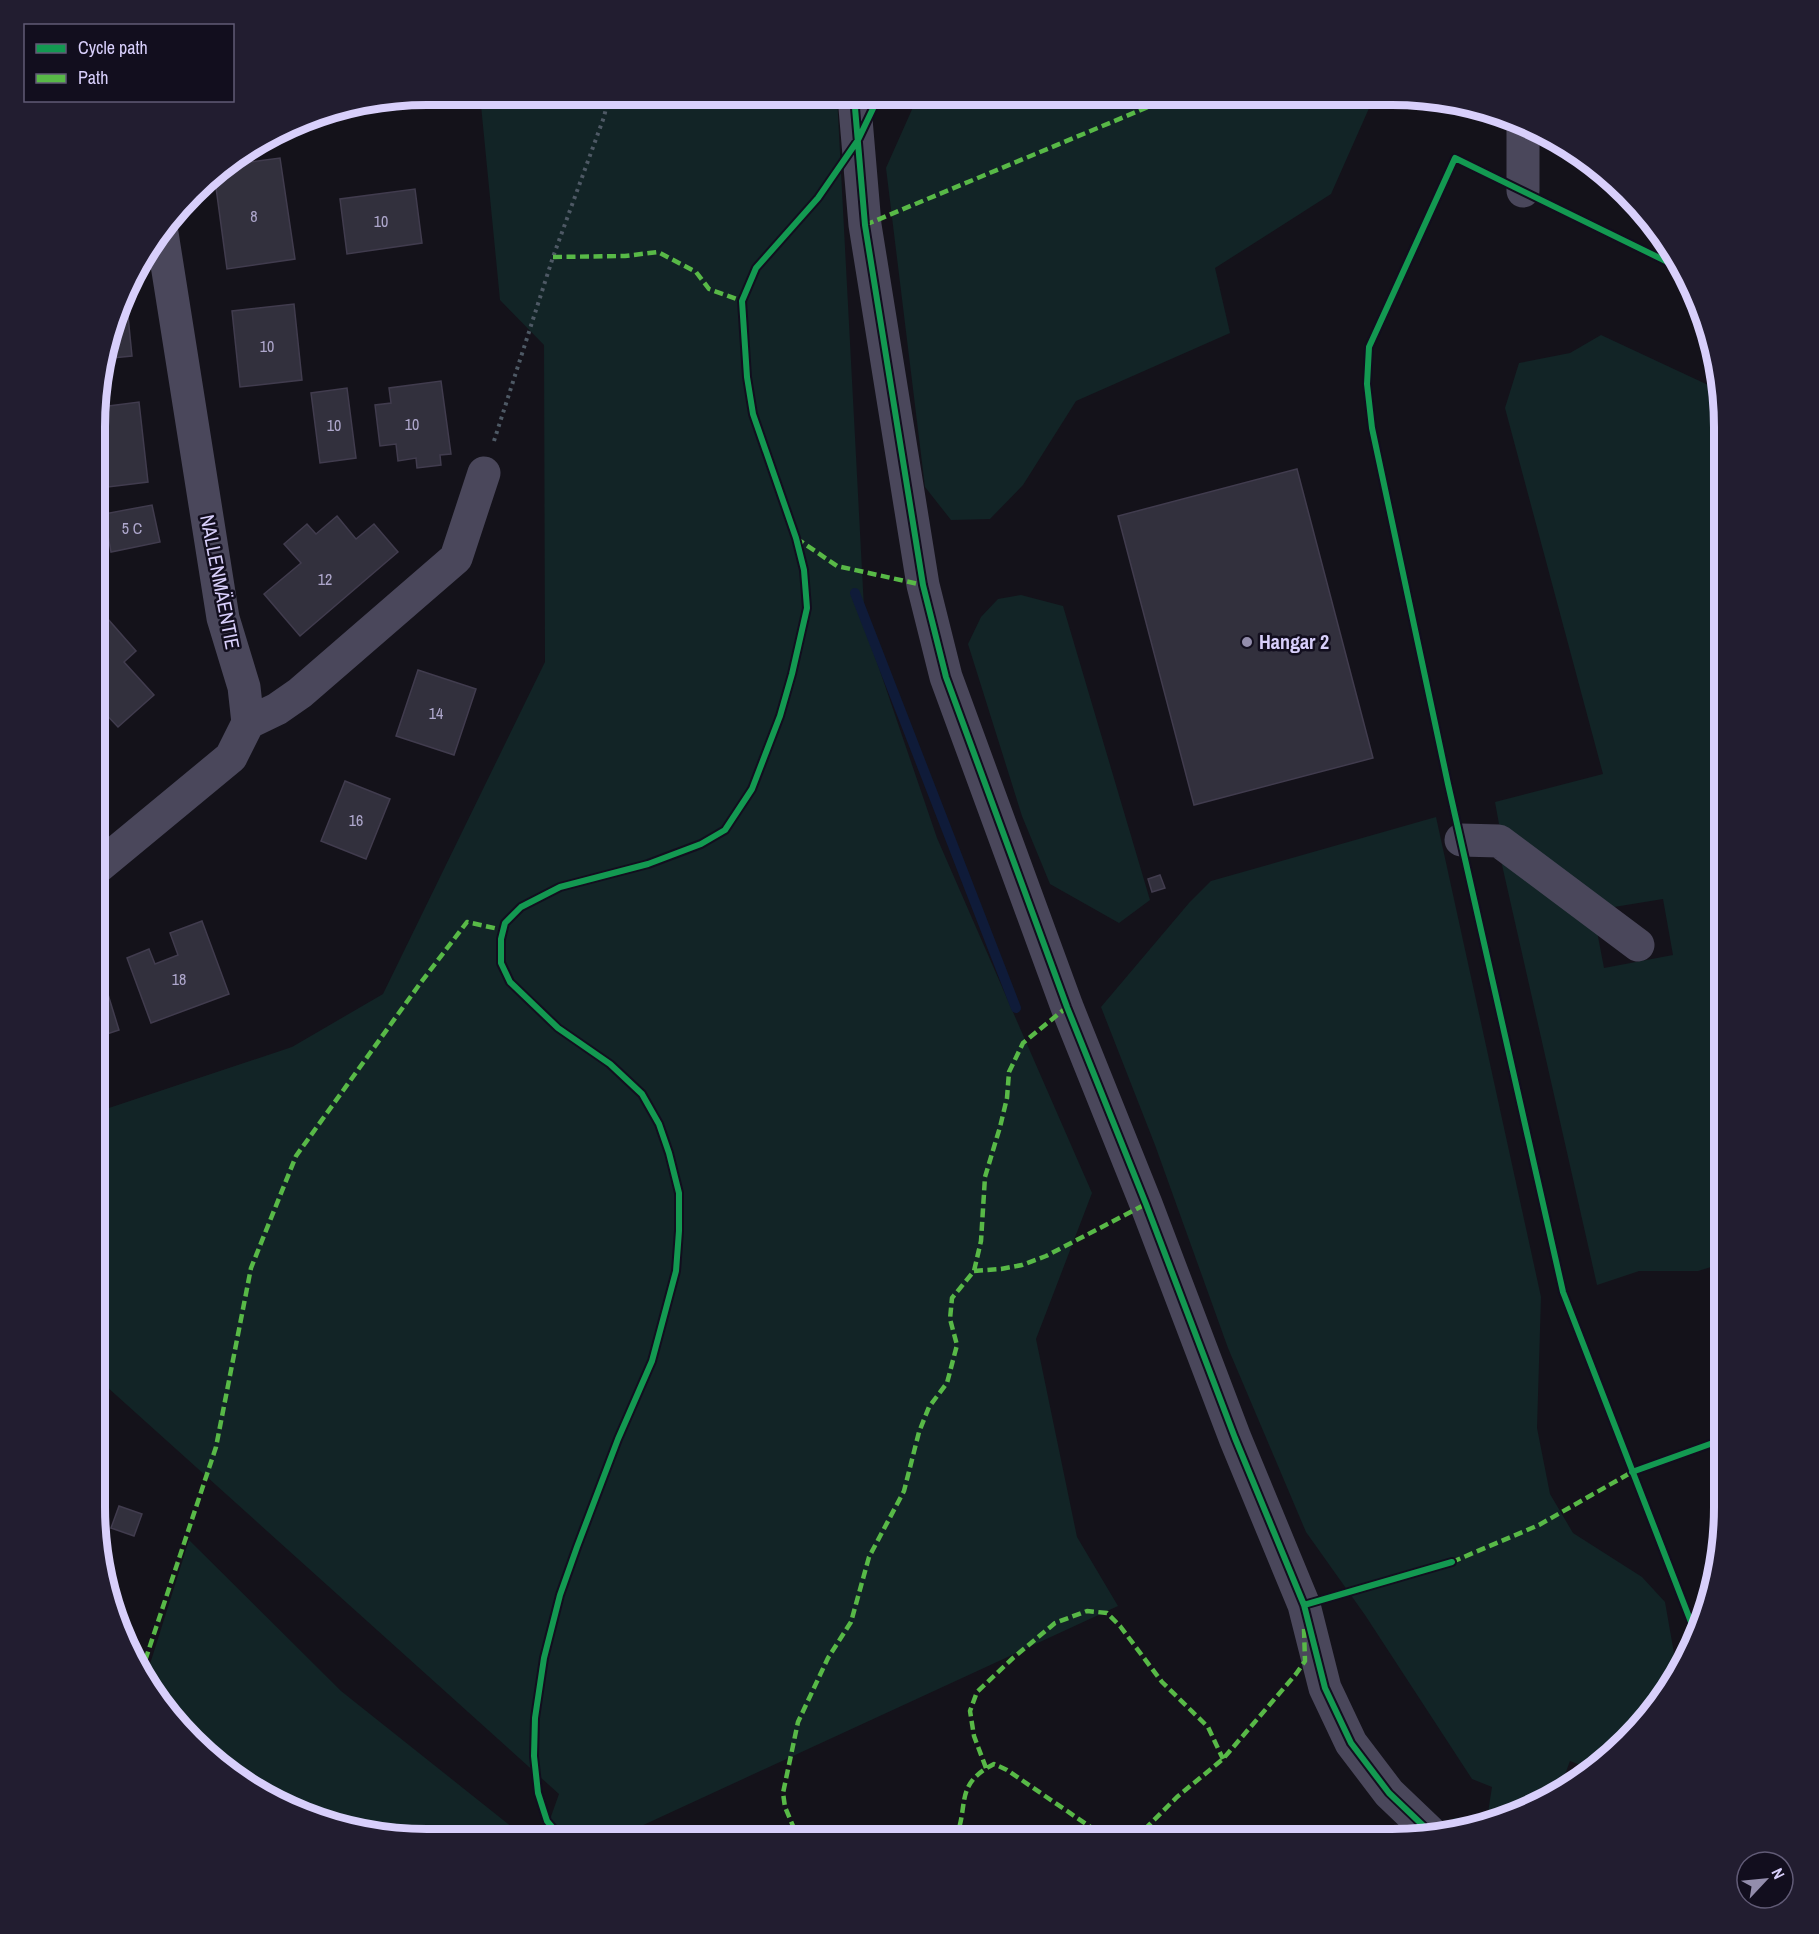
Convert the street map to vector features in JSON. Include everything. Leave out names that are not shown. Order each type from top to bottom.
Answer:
[{"type":"street","points":[[856,105],[867,237],[923,585],[946,677],[1067,1006],[1252,1480],[1304,1605],[1325,1688],[1351,1743],[1389,1793],[1425,1827]]},
{"type":"street","points":[[1523,133],[1523,191]]},
{"type":"street","name":"NALLENMÄENTIE","points":[[163,242],[223,618],[244,687],[248,723]]},
{"type":"street","points":[[105,861],[231,757],[248,723],[277,709],[300,693],[456,558],[484,473]]},
{"type":"street","points":[[1461,840],[1499,841],[1638,945]]},
{"type":"path","points":[[484,473],[553,257],[607,105]]},
{"type":"shaded area","points":[[481,105],[837,105],[865,627],[937,838],[1092,1193],[1036,1339],[1077,1537],[1118,1606],[635,1829],[547,1829],[559,1794],[105,1385],[105,1109],[292,1047],[383,994],[545,662],[544,345],[500,300]]},
{"type":"shaded area","points":[[914,105],[1370,105],[1331,194],[1215,268],[1230,333],[1076,401],[1023,485],[990,519],[951,520],[925,487],[886,168]]},
{"type":"shaded area","points":[[1601,335],[1711,386],[1714,427],[1714,1266],[1698,1271],[1639,1271],[1597,1285],[1500,856],[1596,926],[1604,968],[1673,955],[1663,899],[1614,907],[1499,824],[1495,802],[1603,774],[1505,408],[1519,363],[1570,353]]},
{"type":"shaded area","points":[[1021,595],[1063,606],[1150,900],[1119,923],[1050,884],[1022,816],[968,644],[981,617],[998,599]]},
{"type":"shaded area","points":[[1436,817],[1541,1297],[1537,1428],[1550,1494],[1573,1533],[1642,1577],[1665,1602],[1675,1660],[1648,1703],[1620,1735],[1588,1763],[1583,1766],[1570,1761],[1563,1780],[1535,1796],[1496,1812],[1488,1814],[1492,1787],[1472,1779],[1365,1615],[1306,1532],[1228,1348],[1155,1145],[1101,1007],[1189,903],[1211,881]]},
{"type":"shaded area","points":[[189,1540],[341,1691],[514,1829],[427,1829],[385,1826],[344,1818],[304,1805],[248,1775],[199,1735],[171,1703],[149,1669]]},
{"type":"shaded area","points":[[1453,1818],[1473,1819],[1456,1823]]},
{"type":"building","points":[[280,158],[295,259],[227,269],[216,185],[242,163]]},
{"type":"building","points":[[415,189],[422,243],[347,254],[340,199]]},
{"type":"building","points":[[294,304],[302,380],[240,387],[232,311]]},
{"type":"building","points":[[127,309],[132,356],[113,358]]},
{"type":"building","points":[[441,381],[451,454],[440,455],[441,465],[417,468],[416,458],[398,461],[396,444],[380,446],[375,405],[391,403],[389,388]]},
{"type":"building","points":[[347,388],[356,458],[320,463],[311,393]]},
{"type":"building","points":[[139,402],[148,482],[105,487],[106,406]]},
{"type":"building","name":"Hangar 2","points":[[1297,469],[1373,758],[1194,805],[1118,516]]},
{"type":"building","points":[[152,505],[160,542],[111,552],[105,514]]},
{"type":"building","points":[[337,516],[356,539],[374,524],[398,552],[300,636],[264,594],[301,563],[284,544],[307,524],[316,534]]},
{"type":"building","points":[[105,616],[136,651],[124,662],[154,695],[118,727],[105,713]]},
{"type":"building","points":[[418,670],[476,689],[454,755],[396,736]]},
{"type":"building","points":[[345,781],[390,799],[366,859],[321,841]]},
{"type":"building","points":[[1160,875],[1165,888],[1152,892],[1148,879]]},
{"type":"building","points":[[202,921],[229,994],[151,1023],[127,958],[149,949],[155,964],[178,955],[170,933]]},
{"type":"building","points":[[105,985],[119,1030],[105,1035]]},
{"type":"building","points":[[119,1506],[142,1514],[134,1536],[111,1528]]},
{"type":"waterway","points":[[855,593],[1016,1008]]},
{"type":"marked path","points":[[865,225],[1153,105]]},
{"type":"marked path","points":[[553,257],[625,256],[658,252],[696,272],[709,289],[742,301]]},
{"type":"marked path","points":[[796,538],[837,566],[923,585]]},
{"type":"marked path","points":[[145,1662],[216,1447],[251,1268],[296,1156],[467,922],[503,930]]},
{"type":"marked path","points":[[796,1829],[785,1807],[783,1793],[798,1722],[828,1658],[851,1622],[869,1557],[904,1491],[919,1432],[929,1407],[947,1383],[957,1345],[950,1319],[952,1298],[974,1271],[981,1241],[985,1177],[1007,1098],[1009,1072],[1023,1043],[1067,1007]]},
{"type":"marked path","points":[[974,1271],[1022,1265],[1046,1256],[1146,1204]]},
{"type":"marked path","points":[[1452,1562],[1539,1525],[1632,1472]]},
{"type":"marked path","points":[[986,1768],[974,1736],[970,1711],[977,1692],[1055,1623],[1087,1611],[1107,1613],[1120,1626],[1162,1682],[1208,1727],[1223,1759]]},
{"type":"marked path","points":[[1145,1829],[1177,1797],[1223,1759],[1296,1674],[1305,1661],[1304,1629]]},
{"type":"marked path","points":[[958,1829],[968,1788],[981,1772],[994,1764],[1007,1770],[1093,1829]]},
{"type":"cycle path","points":[[855,105],[865,225],[923,585],[946,677],[1067,1007],[1146,1204],[1235,1438],[1304,1605],[1325,1688],[1351,1743],[1389,1793],[1425,1827]]},
{"type":"cycle path","points":[[554,1829],[547,1821],[538,1793],[534,1756],[535,1718],[544,1658],[560,1595],[577,1547],[618,1439],[652,1361],[676,1271],[679,1193],[659,1124],[642,1094],[610,1064],[558,1028],[510,982],[501,963],[501,939],[505,923],[521,907],[560,887],[648,864],[701,844],[725,830],[752,789],[780,716],[807,608],[804,570],[796,538],[753,414],[747,377],[742,301],[756,268],[818,198],[858,140],[875,105]]},
{"type":"cycle path","points":[[1669,263],[1455,158],[1369,347],[1367,384],[1372,428],[1448,784],[1563,1292],[1692,1625]]},
{"type":"cycle path","points":[[1632,1472],[1714,1443]]},
{"type":"cycle path","points":[[1304,1605],[1452,1562]]},
{"type":"place","name":"Hangar 2","points":[[1247,642]]}]
